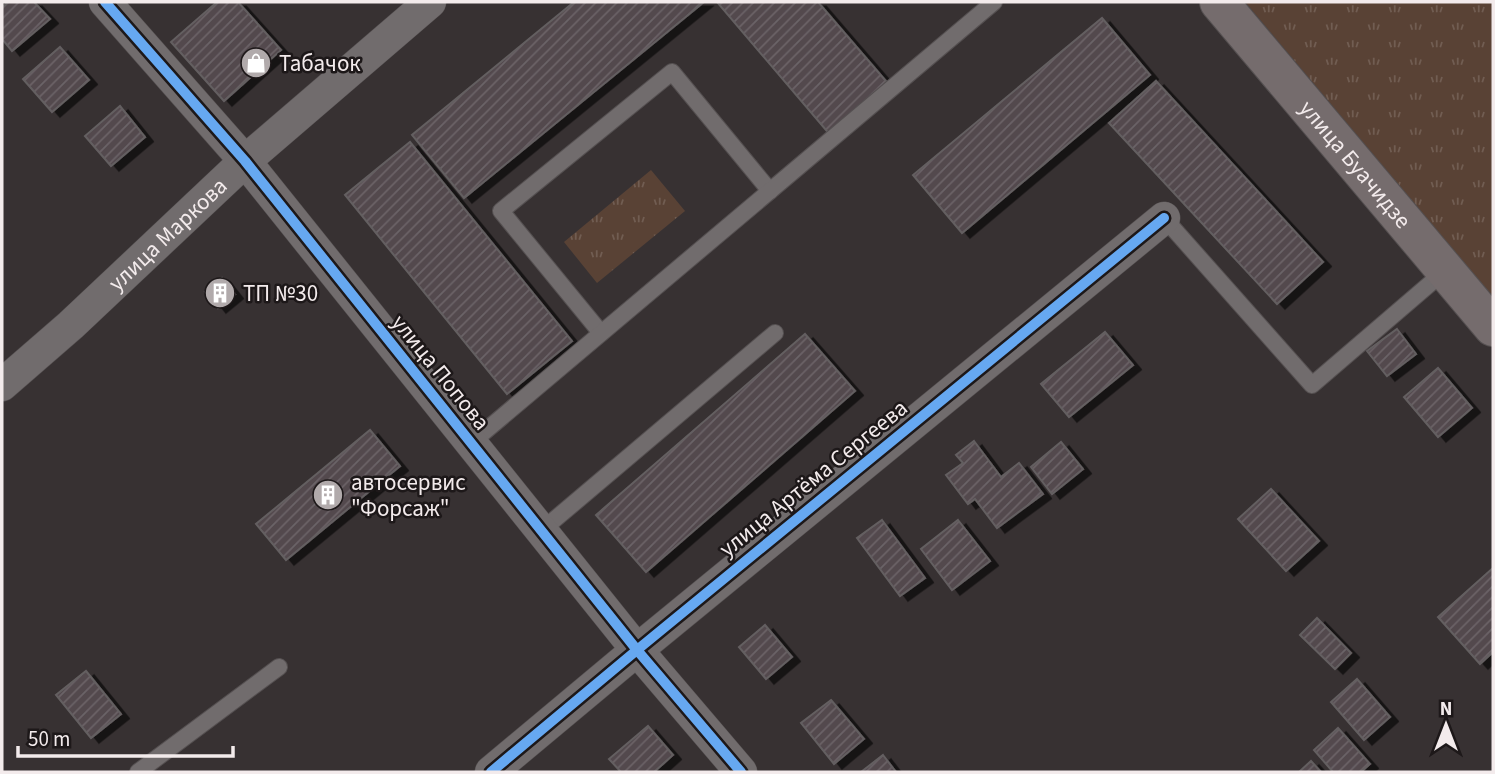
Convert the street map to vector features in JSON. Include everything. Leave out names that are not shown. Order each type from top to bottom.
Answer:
[{"type":"main road","name":"улица Буачидзе","points":[[1219,2],[1493,327]]},
{"type":"street","name":"улица Попова","points":[[105,2],[245,161],[637,650],[741,772]]},
{"type":"street","name":"улица Маркова","points":[[2,385],[71,325],[245,161],[430,2]]},
{"type":"street","name":"улица Артёма Сергеева","points":[[491,772],[1164,218]]},
{"type":"lane","points":[[471,443],[993,2]]},
{"type":"lane","points":[[601,333],[501,211],[672,72],[770,191]]},
{"type":"lane","points":[[1164,218],[1312,385],[1446,270]]},
{"type":"lane","points":[[541,531],[775,333]]},
{"type":"lane","points":[[138,772],[279,667]]},
{"type":"green space","points":[[1245,2],[1493,2],[1493,297]]},
{"type":"green space","points":[[651,170],[685,211],[597,283],[564,242]]},
{"type":"building","points":[[8,2],[34,2],[50,19],[12,51],[2,39],[2,7]]},
{"type":"building","points":[[217,2],[238,2],[281,50],[224,101],[171,42]]},
{"type":"building","points":[[574,2],[704,2],[464,198],[412,135]]},
{"type":"building","points":[[717,2],[818,2],[891,87],[832,137]]},
{"type":"building","points":[[1102,18],[1150,75],[962,233],[913,175]]},
{"type":"building","points":[[60,47],[89,80],[52,112],[23,79]]},
{"type":"building","points":[[1156,81],[1323,262],[1277,304],[1109,123]]},
{"type":"building","points":[[120,106],[145,137],[111,166],[85,136]]},
{"type":"building","points":[[410,142],[572,341],[507,394],[345,195]]},
{"type":"building","name":"ТП №30","points":[[222,278],[235,294],[218,308],[205,292]]},
{"type":"building","points":[[1397,329],[1416,354],[1387,376],[1367,351]]},
{"type":"building","points":[[1105,332],[1133,365],[1069,417],[1041,384]]},
{"type":"building","points":[[805,334],[855,391],[646,572],[596,515]]},
{"type":"building","points":[[1438,368],[1472,408],[1438,437],[1404,397]]},
{"type":"building","name":"автосервис \"Форсаж\"","points":[[370,430],[400,466],[286,560],[256,524]]},
{"type":"building","points":[[974,441],[1001,477],[1019,463],[1043,494],[997,528],[975,499],[968,504],[946,475],[963,463],[956,455]]},
{"type":"building","points":[[1061,442],[1083,469],[1052,494],[1031,467]]},
{"type":"building","points":[[1271,489],[1319,541],[1286,571],[1238,519]]},
{"type":"building","points":[[882,520],[925,578],[900,596],[857,538]]},
{"type":"building","points":[[958,520],[990,561],[952,590],[921,549]]},
{"type":"building","points":[[1493,568],[1493,652],[1480,664],[1438,617]]},
{"type":"building","points":[[1317,618],[1351,653],[1335,669],[1300,635]]},
{"type":"building","points":[[765,625],[792,657],[766,679],[739,647]]},
{"type":"building","points":[[86,671],[121,714],[91,738],[56,695]]},
{"type":"building","points":[[1357,679],[1390,717],[1364,740],[1331,702]]},
{"type":"building","points":[[831,700],[864,739],[834,764],[801,723]]},
{"type":"building","points":[[648,726],[673,755],[654,772],[621,772],[609,759]]},
{"type":"building","points":[[1338,728],[1370,764],[1361,772],[1333,772],[1314,750]]},
{"type":"building","points":[[883,755],[896,772],[861,772]]},
{"type":"building","points":[[1311,761],[1321,772],[1299,772]]},
{"type":"cycle path","points":[[105,2],[245,161],[637,650],[741,772]]},
{"type":"cycle path","points":[[491,772],[1164,218]]},
{"type":"place","name":"Табачок","points":[[256,63]]},
{"type":"place","name":"ТП №30","points":[[220,293]]},
{"type":"place","name":"автосервис \"Форсаж\"","points":[[328,495]]}]
